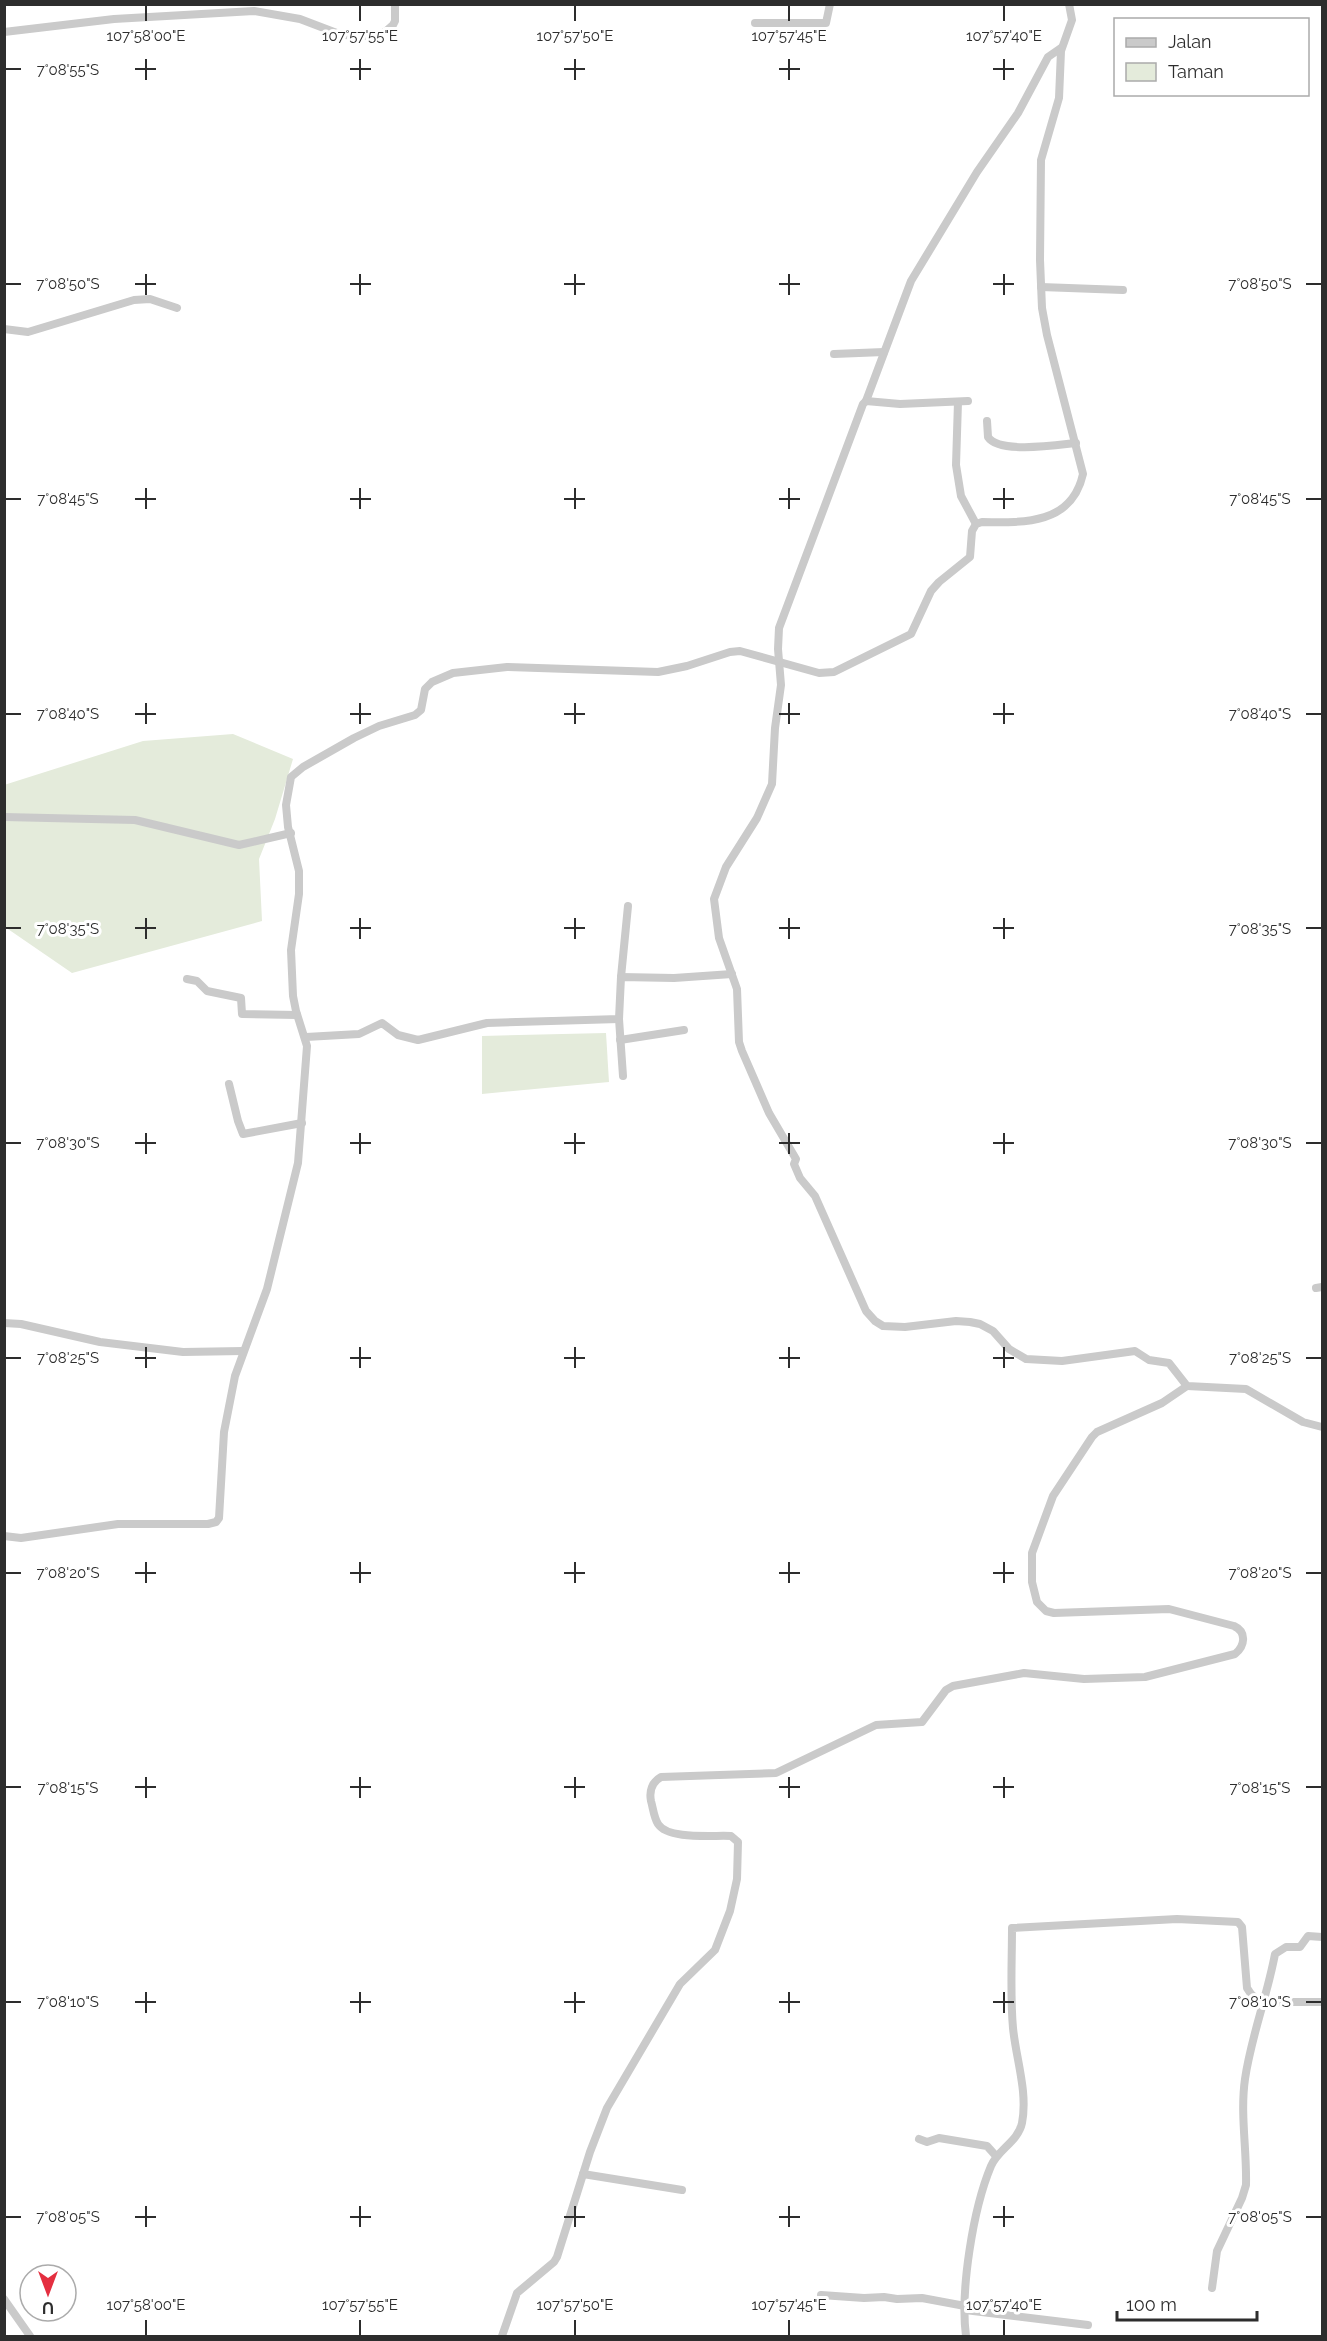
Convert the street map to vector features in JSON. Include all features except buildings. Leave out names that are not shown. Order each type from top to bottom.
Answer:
[{"type":"street","points":[[4,32],[124,18],[254,11],[300,19],[342,35],[374,36],[385,32],[393,25],[395,4]]},
{"type":"street","points":[[755,23],[826,22],[830,4]]},
{"type":"street","points":[[4,1536],[21,1538],[118,1524],[194,1525],[216,1522],[219,1518],[224,1432],[235,1376],[267,1289],[280,1242],[298,1163],[302,1124],[308,1046],[293,996],[291,950],[299,894],[299,871],[288,827],[286,805],[291,777],[303,767],[354,738],[379,726],[415,715],[421,710],[426,689],[432,682],[441,677],[471,670],[507,667],[658,672],[740,651],[827,674],[906,638],[916,627],[931,591],[970,557],[972,531],[976,524],[1033,520],[1059,512],[1069,504],[1080,488],[1083,474],[1047,335],[1041,287],[1041,160],[1059,98],[1062,48],[1072,20],[1069,4]]},
{"type":"street","points":[[1062,48],[1048,57],[1018,113],[977,172],[911,281],[779,628],[778,661],[781,685],[775,728],[772,784],[757,818],[726,867],[714,899],[719,938],[737,989],[739,1042],[751,1074],[778,1130],[796,1159],[794,1164],[800,1178],[815,1196],[866,1311],[875,1321],[883,1326],[898,1327],[956,1321],[980,1324],[993,1331],[1009,1349],[1026,1359],[1062,1361],[1135,1351],[1149,1360],[1169,1363],[1187,1386]]},
{"type":"street","points":[[1041,287],[1124,291]]},
{"type":"street","points":[[4,329],[28,332],[134,300],[150,299],[177,308]]},
{"type":"street","points":[[834,354],[884,352]]},
{"type":"street","points":[[866,401],[900,404],[963,402],[956,465],[961,496],[976,524]]},
{"type":"street","points":[[987,421],[988,437],[996,444],[1031,446],[1076,443]]},
{"type":"street","points":[[4,817],[135,820],[239,845],[291,833]]},
{"type":"street","points":[[623,1076],[619,1019],[628,906]]},
{"type":"street","points":[[621,977],[674,978],[732,974]]},
{"type":"street","points":[[187,979],[197,981],[207,991],[241,998],[242,1014],[297,1015]]},
{"type":"street","points":[[306,1037],[359,1034],[380,1023],[398,1035],[418,1040],[487,1023],[619,1019]]},
{"type":"street","points":[[620,1040],[684,1030]]},
{"type":"street","points":[[229,1084],[243,1134],[302,1124]]},
{"type":"street","points":[[4,1323],[21,1324],[106,1343],[183,1352],[243,1351]]},
{"type":"street","points":[[502,2337],[517,2293],[556,2259],[607,2108],[680,1984],[714,1953],[730,1911],[738,1875],[739,1845],[734,1837],[674,1834],[659,1826],[650,1795],[651,1789],[659,1778],[776,1773],[876,1725],[922,1722],[946,1690],[953,1686],[1024,1673],[1084,1679],[1145,1677],[1230,1657],[1239,1652],[1243,1639],[1241,1631],[1234,1626],[1164,1608],[1092,1610],[1075,1613],[1050,1612],[1037,1602],[1033,1589],[1030,1559],[1053,1496],[1097,1432],[1162,1403],[1187,1386],[1246,1389],[1296,1418],[1323,1427]]},
{"type":"street","points":[[966,2337],[965,2279],[987,2178],[996,2156],[1020,2132],[1022,2121],[1023,2101],[1013,2028],[1012,1928],[1178,1920],[1238,1922],[1242,1927],[1247,1988],[1263,2005]]},
{"type":"street","points":[[1212,2288],[1217,2251],[1246,2185],[1245,2083],[1258,2017],[1269,1985],[1275,1954],[1286,1947],[1300,1947],[1308,1936],[1323,1936]]},
{"type":"street","points":[[1263,2005],[1280,2002],[1323,2002]]},
{"type":"street","points":[[919,2139],[927,2142],[939,2138],[987,2146],[996,2156]]},
{"type":"street","points":[[583,2174],[682,2190]]},
{"type":"street","points":[[821,2295],[922,2298],[965,2308],[1088,2325]]},
{"type":"street","points":[[4,2300],[30,2337]]},
{"type":"green space","points":[[233,734],[293,759],[275,819],[259,859],[262,921],[72,973],[5,927],[4,785],[143,741]]},
{"type":"green space","points":[[606,1033],[609,1082],[482,1094],[482,1036]]}]
